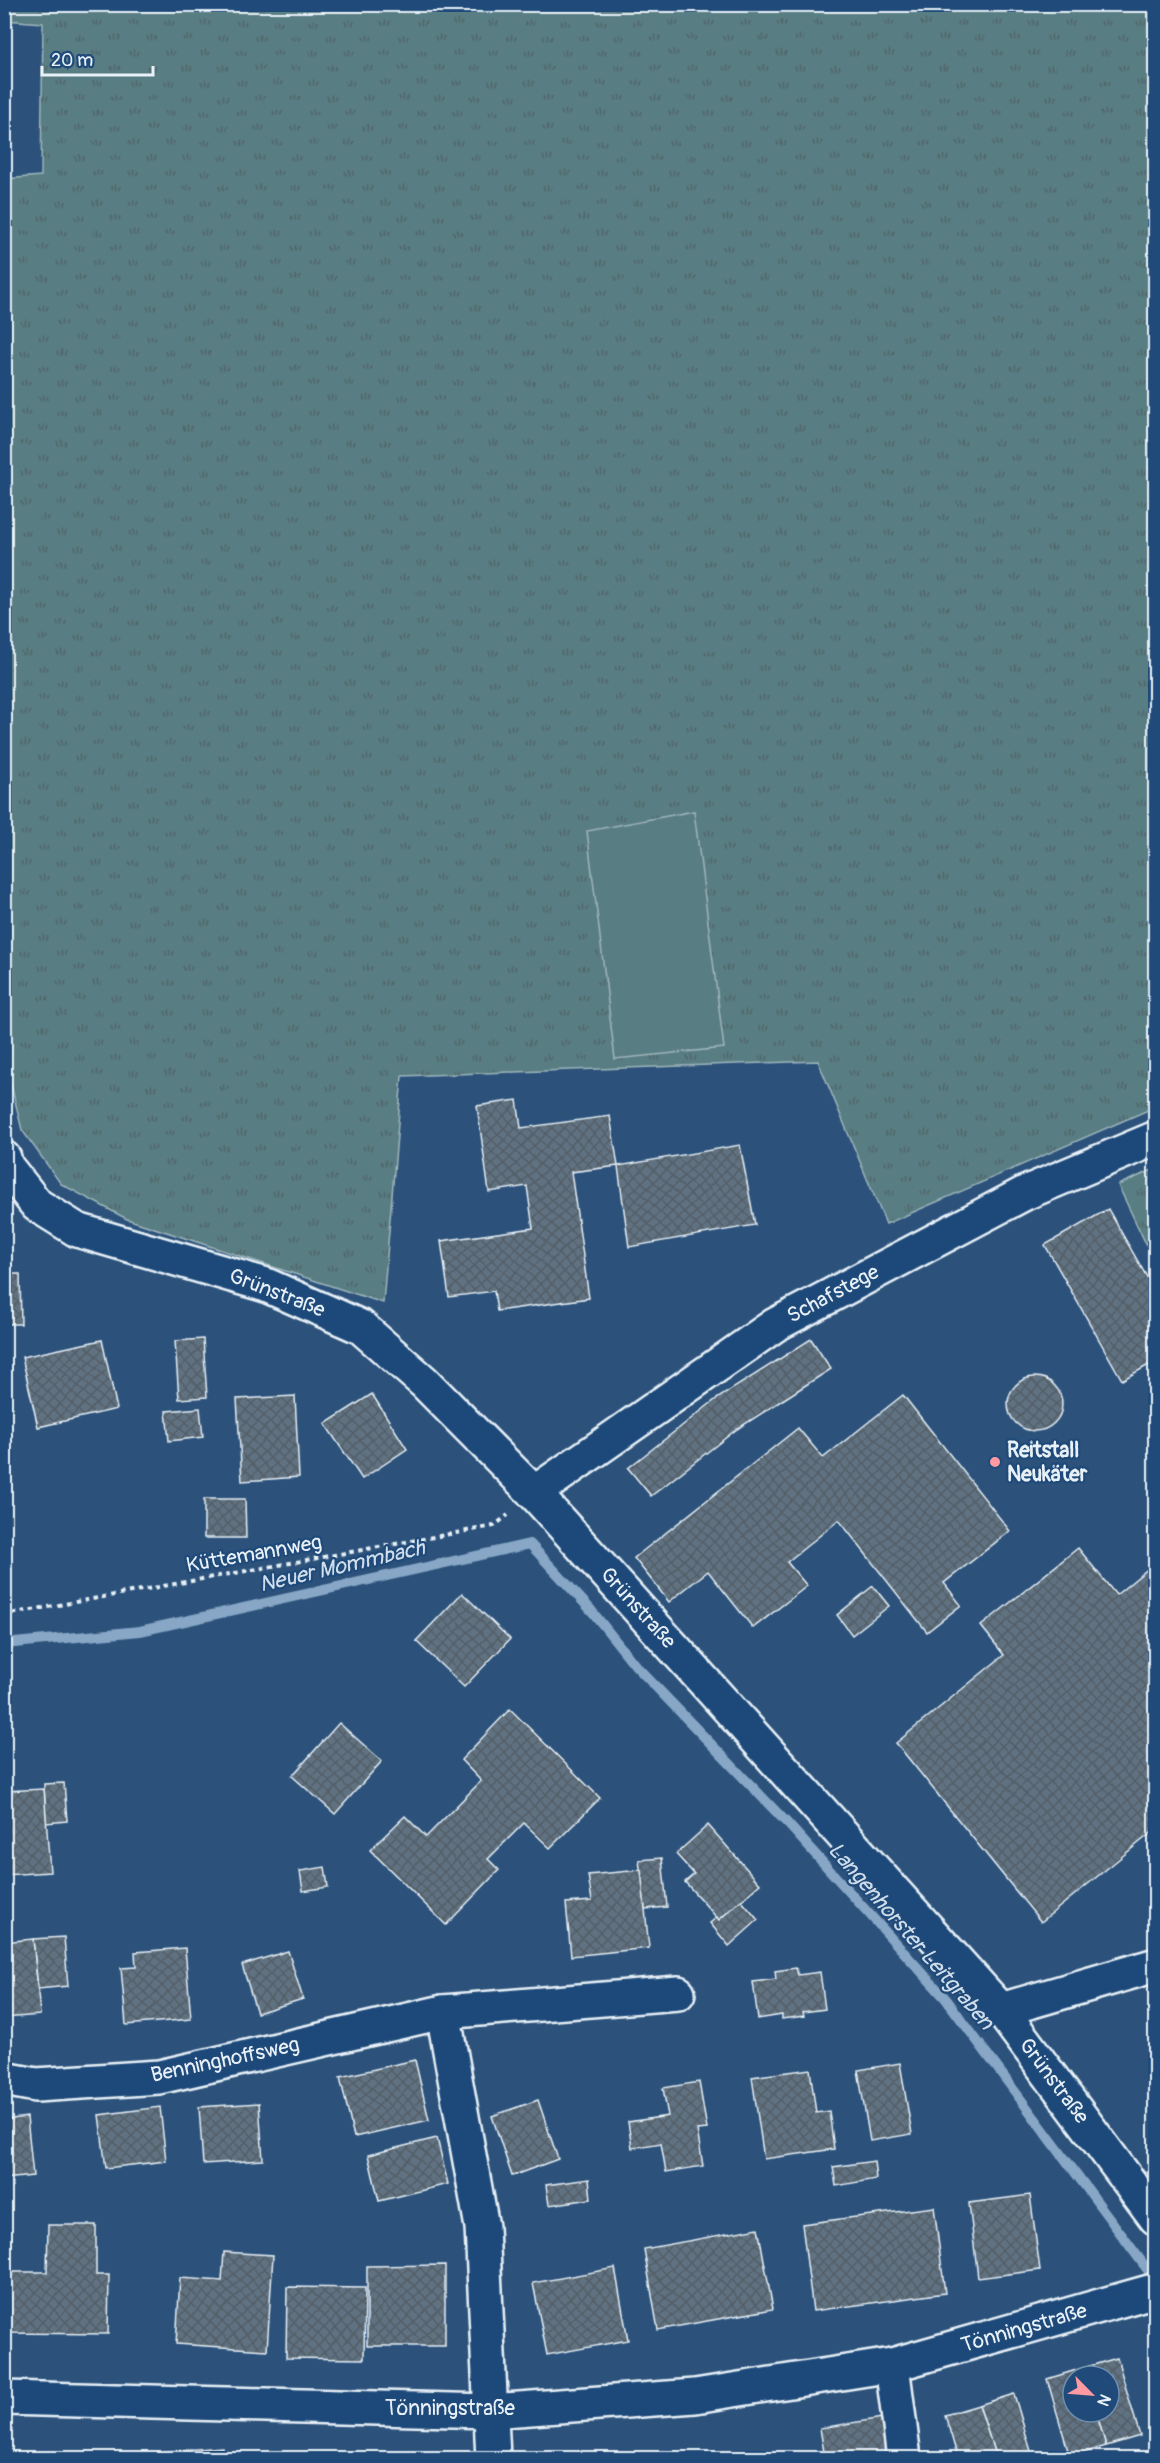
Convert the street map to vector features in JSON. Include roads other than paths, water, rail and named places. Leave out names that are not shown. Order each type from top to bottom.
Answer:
[{"type":"street","name":"Schafstege","points":[[534,1493],[775,1325],[1025,1193],[1155,1138]]},
{"type":"street","name":"Grünstraße","points":[[4,1158],[6,1166],[38,1205],[77,1230],[266,1285],[361,1327],[424,1382],[534,1493],[1001,2010],[1155,2217]]},
{"type":"street","points":[[1001,2010],[1155,1965]]},
{"type":"street","name":"Benninghoffsweg","points":[[4,2079],[36,2085],[159,2076],[443,2012],[678,1993]]},
{"type":"street","points":[[443,2012],[483,2227],[493,2458]]},
{"type":"street","name":"Tönningstraße","points":[[4,2398],[490,2411],[695,2396],[892,2366],[1155,2290]]},
{"type":"street","points":[[892,2366],[904,2458]]},
{"type":"waterway","name":"Langenhorster Leitgraben","points":[[4,1644],[140,1631],[530,1544],[591,1610],[635,1665],[788,1824],[946,1999],[1156,2281]]},
{"type":"place","name":"Reitstall Neukäter","points":[[995,1462]]},
{"type":"water label","name":"Neuer Mommbach","points":[[342,1566]]}]
